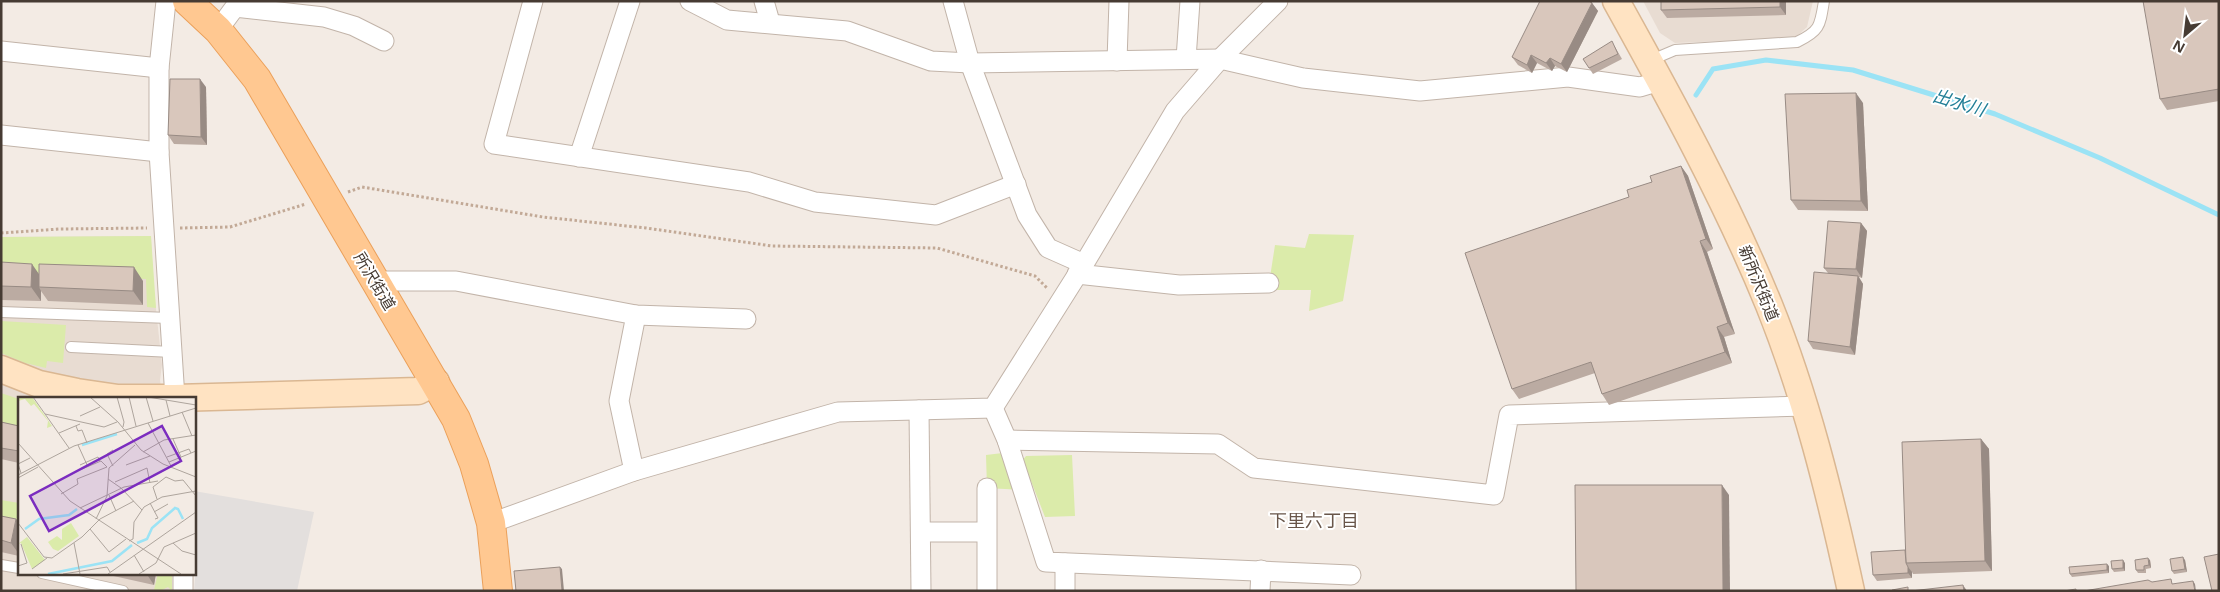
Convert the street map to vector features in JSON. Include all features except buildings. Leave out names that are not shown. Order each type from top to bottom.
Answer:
[{"type":"main road","name":"所沢街道","points":[[187,1],[218,30],[258,79],[456,419],[474,464],[491,523],[498,591]]},
{"type":"street","points":[[166,1],[160,68],[159,152],[166,228],[175,397]]},
{"type":"street","points":[[533,1],[494,144],[750,182],[816,202],[936,215],[1016,184]]},
{"type":"street","points":[[579,157],[630,1]]},
{"type":"street","points":[[690,1],[727,20],[770,22],[847,32],[931,61],[970,63],[1220,59],[1303,78],[1420,91],[1568,77],[1640,87],[1655,71]]},
{"type":"street","points":[[764,1],[770,22]]},
{"type":"street","points":[[953,1],[970,63],[1027,215],[1048,248],[1081,269],[1179,285],[1269,283]]},
{"type":"street","points":[[1117,60],[1119,1]]},
{"type":"street","points":[[1186,59],[1190,1]]},
{"type":"street","points":[[993,408],[1081,269],[1175,111],[1220,59],[1278,1]]},
{"type":"street","name":"新所沢街道","points":[[1616,1],[1655,71],[1744,245],[1769,306],[1805,406],[1842,542],[1851,588]]},
{"type":"street","points":[[218,30],[235,7],[326,9],[384,41]]},
{"type":"street","points":[[1,51],[160,68]]},
{"type":"street","points":[[1,135],[159,152]]},
{"type":"street","points":[[374,281],[456,281],[636,315],[746,319]]},
{"type":"street","points":[[634,471],[619,401],[636,315]]},
{"type":"street","points":[[1,369],[39,384],[111,397]]},
{"type":"street","points":[[195,397],[418,391],[436,382]]},
{"type":"street","points":[[1007,440],[1218,444],[1254,468],[1494,495],[1509,416],[1805,406]]},
{"type":"street","points":[[491,523],[634,471],[838,412],[993,408]]},
{"type":"street","points":[[993,408],[1007,440],[1046,562],[1351,575]]},
{"type":"street","points":[[919,410],[921,591]]},
{"type":"street","points":[[987,488],[987,591]]},
{"type":"street","points":[[921,532],[986,532]]},
{"type":"street","points":[[1064,563],[1065,591]]},
{"type":"street","points":[[1260,591],[1261,570]]},
{"type":"street","points":[[183,574],[183,591]]},
{"type":"lane","points":[[1655,71],[1675,50],[1797,42],[1813,34],[1821,24],[1824,1]]},
{"type":"lane","points":[[1,312],[170,318]]},
{"type":"lane","points":[[71,347],[172,352]]},
{"type":"lane","points":[[1,564],[18,568]]},
{"type":"lane","points":[[46,574],[123,591]]},
{"type":"path","points":[[346,192],[362,188],[543,217],[646,228],[772,246],[937,248],[1035,276],[1061,301]]},
{"type":"shaded area","points":[[1643,1],[1813,1],[1807,27],[1795,38],[1675,43],[1660,33]]},
{"type":"shaded area","points":[[151,236],[153,281],[162,365],[160,380],[162,397],[18,397],[18,574],[172,574],[172,591],[1,591],[1,237]]},
{"type":"shaded area","points":[[195,491],[314,512],[297,591],[194,591],[196,567]]},
{"type":"green space","points":[[1309,234],[1354,235],[1343,301],[1309,311],[1311,290],[1268,290],[1275,245],[1305,248]]},
{"type":"green space","points":[[151,236],[156,308],[147,307],[146,279],[1,274],[1,237]]},
{"type":"green space","points":[[1,321],[66,325],[63,363],[47,361],[46,368],[25,363],[1,353]]},
{"type":"green space","points":[[1,393],[18,399],[18,437],[1,433]]},
{"type":"green space","points":[[1011,452],[1023,490],[987,488],[986,455]]},
{"type":"green space","points":[[1072,455],[1075,516],[1045,517],[1031,481],[1019,465],[1026,456]]},
{"type":"green space","points":[[1,500],[18,503],[18,530],[1,526]]},
{"type":"green space","points":[[158,574],[172,574],[172,591],[168,587],[160,591],[154,590]]},
{"type":"waterway","name":"出水川","points":[[1696,95],[1713,69],[1766,60],[1853,70],[1995,114],[2100,158],[2219,215]]},
{"type":"district","name":"下里六丁目","points":[[1314,521]]}]
